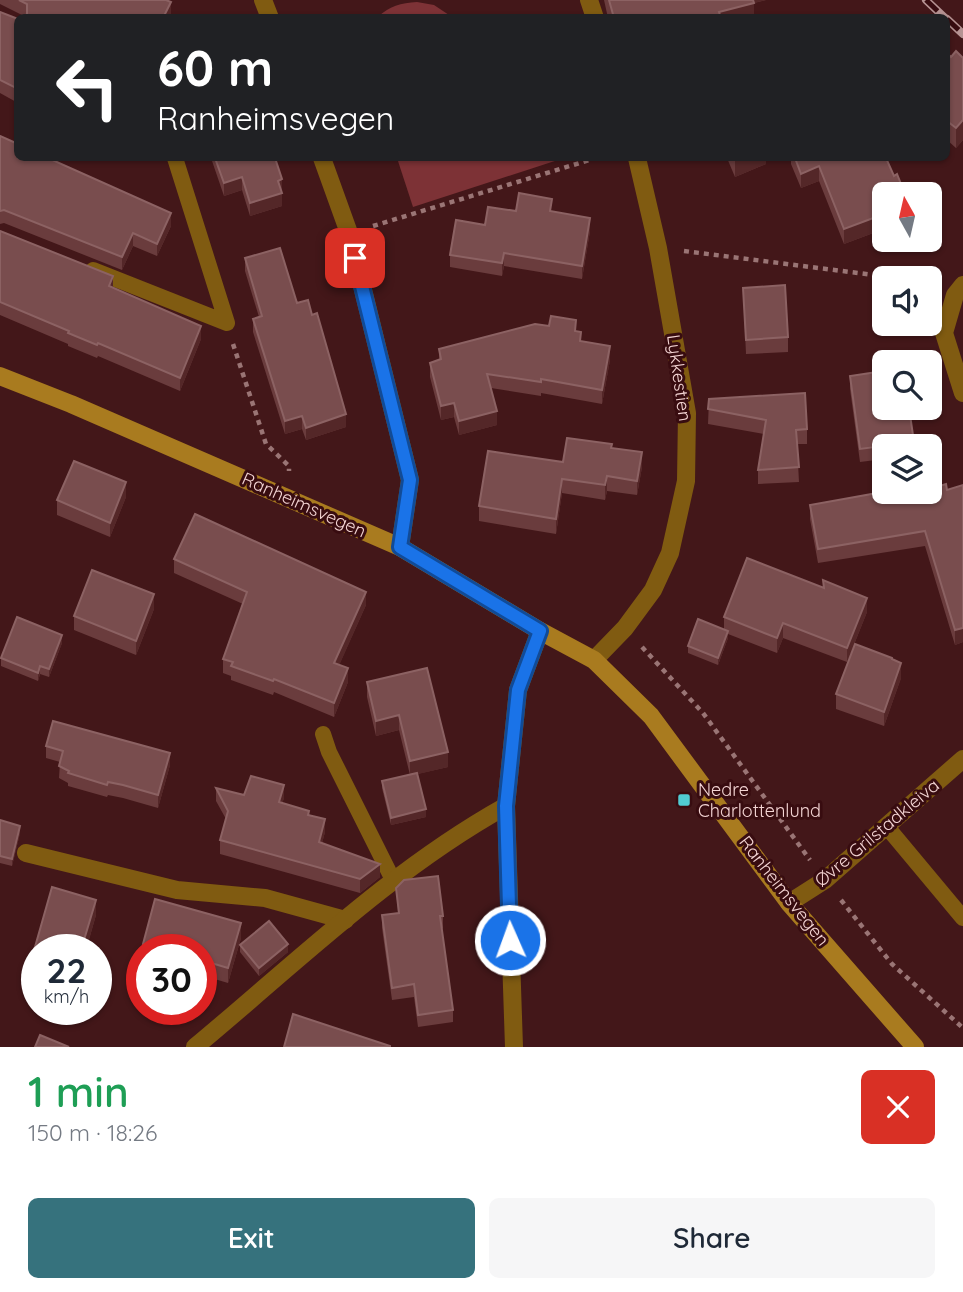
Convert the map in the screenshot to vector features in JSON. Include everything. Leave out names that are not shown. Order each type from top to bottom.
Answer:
[{"type":"street","points":[[323,161],[349,233],[410,480],[400,547]]},
{"type":"street","name":"Lykkestien","points":[[594,660],[625,628],[653,590],[670,553],[686,481],[687,413],[658,248],[638,161]]},
{"type":"street","points":[[963,285],[955,295],[944,333],[963,393]]},
{"type":"street","name":"Ranheimsvegen","points":[[0,376],[71,404],[400,547],[540,631],[594,660],[651,716],[789,903],[915,1047]]},
{"type":"street","points":[[514,1047],[506,806],[518,690],[540,631]]},
{"type":"street","name":"Øvre Grilstadkleiva","points":[[789,903],[825,880],[963,759]]},
{"type":"street","points":[[195,1047],[394,882],[464,830],[506,806]]},
{"type":"street","points":[[26,853],[177,890],[265,898],[345,920]]},
{"type":"lane","points":[[176,161],[227,323]]},
{"type":"lane","points":[[76,263],[227,323]]},
{"type":"lane","points":[[323,734],[335,764],[394,882]]},
{"type":"lane","points":[[887,827],[963,918]]},
{"type":"path","points":[[349,233],[586,161]]},
{"type":"path","points":[[658,248],[872,275]]},
{"type":"path","points":[[227,323],[266,444],[289,466],[294,500]]},
{"type":"path","points":[[625,628],[702,713],[825,880],[892,964],[963,1028]]},
{"type":"shaded area","points":[[406,3],[434,5],[448,14],[381,14]]},
{"type":"shaded area","points":[[398,161],[555,161],[413,207]]},
{"type":"building","points":[[19,0],[171,2],[165,14],[27,14],[27,4]]},
{"type":"building","points":[[609,0],[753,0],[754,3],[719,12],[720,14],[613,14]]},
{"type":"building","points":[[0,12],[14,17],[14,87],[0,80]]},
{"type":"building","points":[[956,51],[963,58],[963,120],[956,128],[950,123],[951,57]]},
{"type":"building","points":[[0,136],[14,142],[14,161],[55,161],[171,213],[157,244],[133,233],[122,257],[4,210],[0,211]]},
{"type":"building","points":[[216,161],[276,161],[282,179],[278,181],[282,193],[250,203],[242,177],[224,183]]},
{"type":"building","points":[[796,161],[887,161],[894,176],[897,174],[900,182],[872,182],[872,218],[844,229],[819,166],[801,174]]},
{"type":"building","points":[[519,193],[552,199],[550,211],[590,218],[582,266],[504,253],[502,263],[450,255],[456,220],[485,225],[488,207],[516,211]]},
{"type":"building","points":[[0,231],[113,276],[109,286],[201,326],[180,378],[68,333],[69,331],[0,302]]},
{"type":"building","points":[[280,248],[297,303],[308,300],[312,315],[317,313],[346,414],[306,428],[302,416],[285,421],[253,319],[262,316],[245,258]]},
{"type":"building","points":[[785,285],[788,337],[746,340],[743,288]]},
{"type":"building","points":[[551,316],[576,320],[575,331],[581,332],[580,341],[610,346],[602,390],[541,379],[541,382],[487,374],[497,411],[459,421],[454,403],[441,406],[430,363],[441,359],[439,349],[535,324],[549,326]]},
{"type":"building","points":[[872,373],[872,420],[911,420],[913,434],[872,434],[872,447],[860,449],[850,376]]},
{"type":"building","points":[[805,393],[807,429],[796,430],[799,467],[758,470],[766,420],[708,409],[709,399]]},
{"type":"building","points":[[567,438],[612,444],[611,448],[642,452],[637,481],[607,476],[605,485],[562,479],[556,519],[479,506],[488,451],[563,462]]},
{"type":"building","points":[[74,461],[126,482],[110,523],[57,500]]},
{"type":"building","points":[[946,484],[947,490],[963,485],[963,628],[955,630],[925,531],[818,549],[810,505],[872,494],[872,504],[942,504],[942,485]]},
{"type":"building","points":[[195,514],[366,592],[334,663],[348,668],[334,703],[274,679],[273,681],[231,666],[233,662],[223,659],[247,592],[174,559]]},
{"type":"building","points":[[747,558],[824,588],[823,580],[867,598],[847,648],[783,623],[777,638],[724,617]]},
{"type":"building","points":[[92,570],[154,594],[136,641],[74,616]]},
{"type":"building","points":[[17,617],[62,635],[49,669],[40,666],[38,673],[1,658]]},
{"type":"building","points":[[698,619],[728,631],[718,658],[688,646]]},
{"type":"building","points":[[855,644],[901,663],[884,712],[836,694]]},
{"type":"building","points":[[427,668],[448,752],[410,761],[399,715],[376,721],[367,682]]},
{"type":"building","points":[[53,721],[170,753],[158,795],[108,782],[107,785],[68,773],[69,771],[59,766],[63,751],[46,746]]},
{"type":"building","points":[[417,773],[426,809],[391,818],[382,781]]},
{"type":"building","points":[[251,776],[284,785],[279,802],[309,811],[308,815],[325,819],[319,842],[380,864],[360,879],[220,840],[228,811],[216,788],[244,795]]},
{"type":"building","points":[[0,820],[20,826],[12,859],[0,856]]},
{"type":"building","points":[[438,876],[443,916],[440,916],[453,1010],[418,1015],[414,984],[392,988],[382,915],[399,913],[396,888],[404,880]]},
{"type":"building","points":[[52,887],[96,900],[86,934],[39,934]]},
{"type":"building","points":[[155,899],[241,923],[228,968],[217,965],[217,934],[146,934]]},
{"type":"building","points":[[269,921],[288,944],[259,968],[240,945]]},
{"type":"building","points":[[293,1014],[390,1046],[390,1047],[284,1047]]},
{"type":"building","points":[[40,1035],[69,1047],[35,1047]]},
{"type":"railway","points":[[926,0],[941,14]]},
{"type":"railway","points":[[950,22],[963,34]]},
{"type":"place","name":"Nedre Charlottenlund","points":[[684,800]]},
{"type":"route","points":[[355,258],[410,480],[400,547],[540,631],[518,690],[506,806],[510,940]]}]
